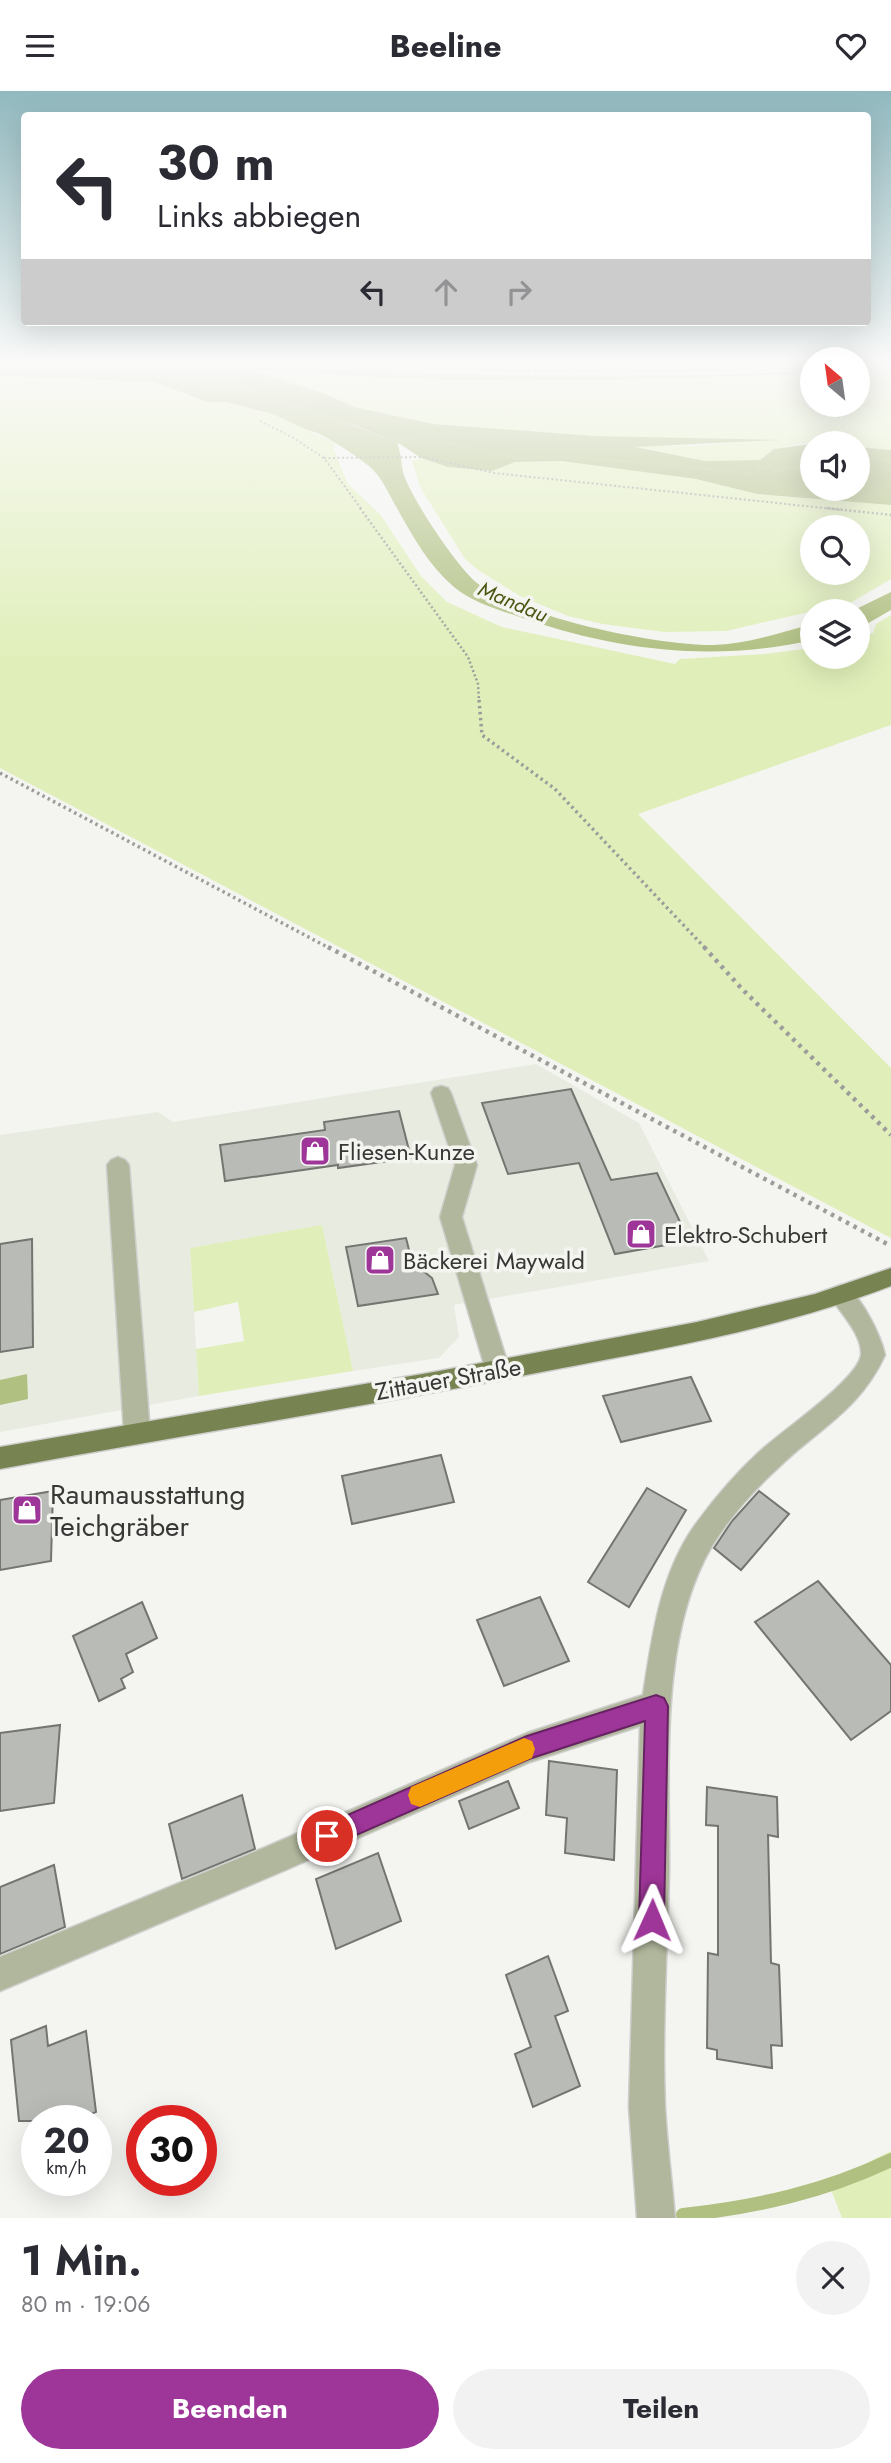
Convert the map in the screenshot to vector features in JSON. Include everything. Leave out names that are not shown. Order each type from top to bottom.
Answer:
[{"type":"main road","name":"Zittauer Straße","points":[[0,1458],[498,1371],[735,1324],[801,1309],[891,1277]]},
{"type":"street","points":[[441,1093],[466,1165],[451,1217],[498,1371]]},
{"type":"street","points":[[118,1165],[137,1432]]},
{"type":"street","points":[[656,2218],[648,2107],[656,1706],[666,1637],[681,1579],[703,1536],[729,1501],[768,1460],[843,1398],[864,1374],[873,1355],[869,1337],[841,1294]]},
{"type":"street","points":[[0,1974],[276,1858],[527,1748],[656,1706]]},
{"type":"path","points":[[326,460],[468,657],[478,684],[482,735],[555,789],[637,873],[742,989],[891,1135]]},
{"type":"path","points":[[438,460],[494,473],[891,515]]},
{"type":"path","points":[[0,773],[891,1246]]},
{"type":"shaded area","points":[[0,460],[338,460],[348,484],[380,514],[421,576],[447,602],[502,627],[675,664],[680,659],[800,650],[800,669],[870,669],[870,634],[873,633],[876,624],[891,615],[891,725],[638,814],[891,1068],[891,1238],[0,768]]},
{"type":"shaded area","points":[[361,460],[401,460],[407,483],[424,514],[468,575],[497,595],[524,607],[590,627],[659,641],[713,645],[738,643],[800,627],[800,642],[740,651],[668,650],[596,639],[498,610],[470,598],[445,579],[423,551],[374,471]]},
{"type":"shaded area","points":[[428,460],[448,467],[492,471],[515,462],[561,461],[696,479],[757,494],[800,498],[800,501],[891,505],[891,579],[857,599],[800,599],[800,614],[726,631],[664,632],[603,624],[568,616],[520,596],[465,559],[420,487],[412,461]]},
{"type":"shaded area","points":[[428,460],[800,460],[800,498],[757,494],[696,479],[561,461],[515,462],[492,471],[448,467]]},
{"type":"shaded area","points":[[870,460],[891,460],[891,505],[842,501],[870,501]]},
{"type":"shaded area","points":[[891,592],[891,610],[870,622],[870,602]]},
{"type":"shaded area","points":[[536,1064],[639,1123],[709,1261],[454,1305],[459,1337],[439,1358],[353,1371],[322,1226],[190,1248],[199,1396],[0,1432],[0,1135],[158,1112],[173,1122]]},
{"type":"shaded area","points":[[322,1225],[353,1371],[199,1396],[196,1349],[244,1341],[238,1302],[194,1312],[190,1248]]},
{"type":"shaded area","points":[[27,1374],[28,1399],[0,1405],[0,1380]]},
{"type":"shaded area","points":[[891,2151],[891,2218],[842,2218],[828,2182]]},
{"type":"building","points":[[571,1089],[611,1180],[657,1173],[689,1241],[615,1254],[579,1163],[508,1174],[482,1103]]},
{"type":"building","name":"Fliesen-Kunze","points":[[399,1111],[411,1158],[225,1181],[220,1145],[325,1130],[324,1122]]},
{"type":"building","name":"Bäckerei Maywald","points":[[406,1238],[412,1262],[432,1278],[438,1294],[358,1306],[346,1247]]},
{"type":"building","points":[[32,1239],[33,1347],[0,1352],[0,1244]]},
{"type":"building","points":[[691,1377],[711,1421],[621,1442],[603,1396]]},
{"type":"building","points":[[441,1455],[454,1502],[352,1524],[342,1476]]},
{"type":"building","points":[[647,1488],[686,1510],[629,1607],[588,1582]]},
{"type":"building","points":[[53,1491],[51,1561],[0,1570],[0,1500]]},
{"type":"building","points":[[759,1491],[789,1514],[741,1570],[714,1548],[732,1521]]},
{"type":"building","points":[[818,1581],[891,1665],[891,1711],[851,1740],[755,1622]]},
{"type":"building","points":[[540,1597],[569,1661],[504,1686],[477,1620]]},
{"type":"building","points":[[142,1602],[157,1638],[126,1654],[133,1672],[121,1679],[125,1688],[99,1701],[73,1636]]},
{"type":"building","points":[[60,1725],[54,1803],[0,1811],[0,1733]]},
{"type":"building","points":[[549,1761],[617,1770],[614,1860],[565,1853],[567,1818],[546,1815]]},
{"type":"building","points":[[508,1781],[519,1808],[469,1829],[459,1801]]},
{"type":"building","points":[[707,1787],[777,1797],[778,1837],[768,1835],[771,1963],[779,1965],[782,2046],[771,2045],[772,2068],[717,2059],[717,2050],[707,2048],[708,1953],[718,1955],[718,1826],[706,1825]]},
{"type":"building","points":[[242,1795],[255,1849],[182,1879],[169,1824]]},
{"type":"building","points":[[378,1853],[401,1921],[336,1949],[316,1879]]},
{"type":"building","points":[[54,1865],[65,1927],[0,1954],[0,1887]]},
{"type":"building","points":[[548,1956],[568,2011],[555,2016],[580,2086],[533,2107],[515,2054],[531,2047],[506,1975]]},
{"type":"building","points":[[46,2026],[48,2046],[86,2031],[95,2105],[21,2105],[19,2121],[11,2040]]},
{"type":"waterway","points":[[608,460],[751,474],[758,473],[757,468],[769,466],[775,471],[800,466]]},
{"type":"waterway","points":[[886,460],[891,461]]},
{"type":"waterway","points":[[683,2215],[737,2208],[789,2197],[841,2181],[891,2160]]},
{"type":"slow traffic","points":[[420,1795],[524,1749]]},
{"type":"place","name":"Fliesen-Kunze","points":[[315,1151]]},
{"type":"place","name":"Elektro-Schubert","points":[[641,1234]]},
{"type":"place","name":"Bäckerei Maywald","points":[[380,1260]]},
{"type":"place","name":"Raumausstattung Teichgräber","points":[[27,1510]]},
{"type":"route","points":[[327,1836],[527,1748],[656,1706],[652,1920]]},
{"type":"water label","name":"Mandau","points":[[513,602]]}]
